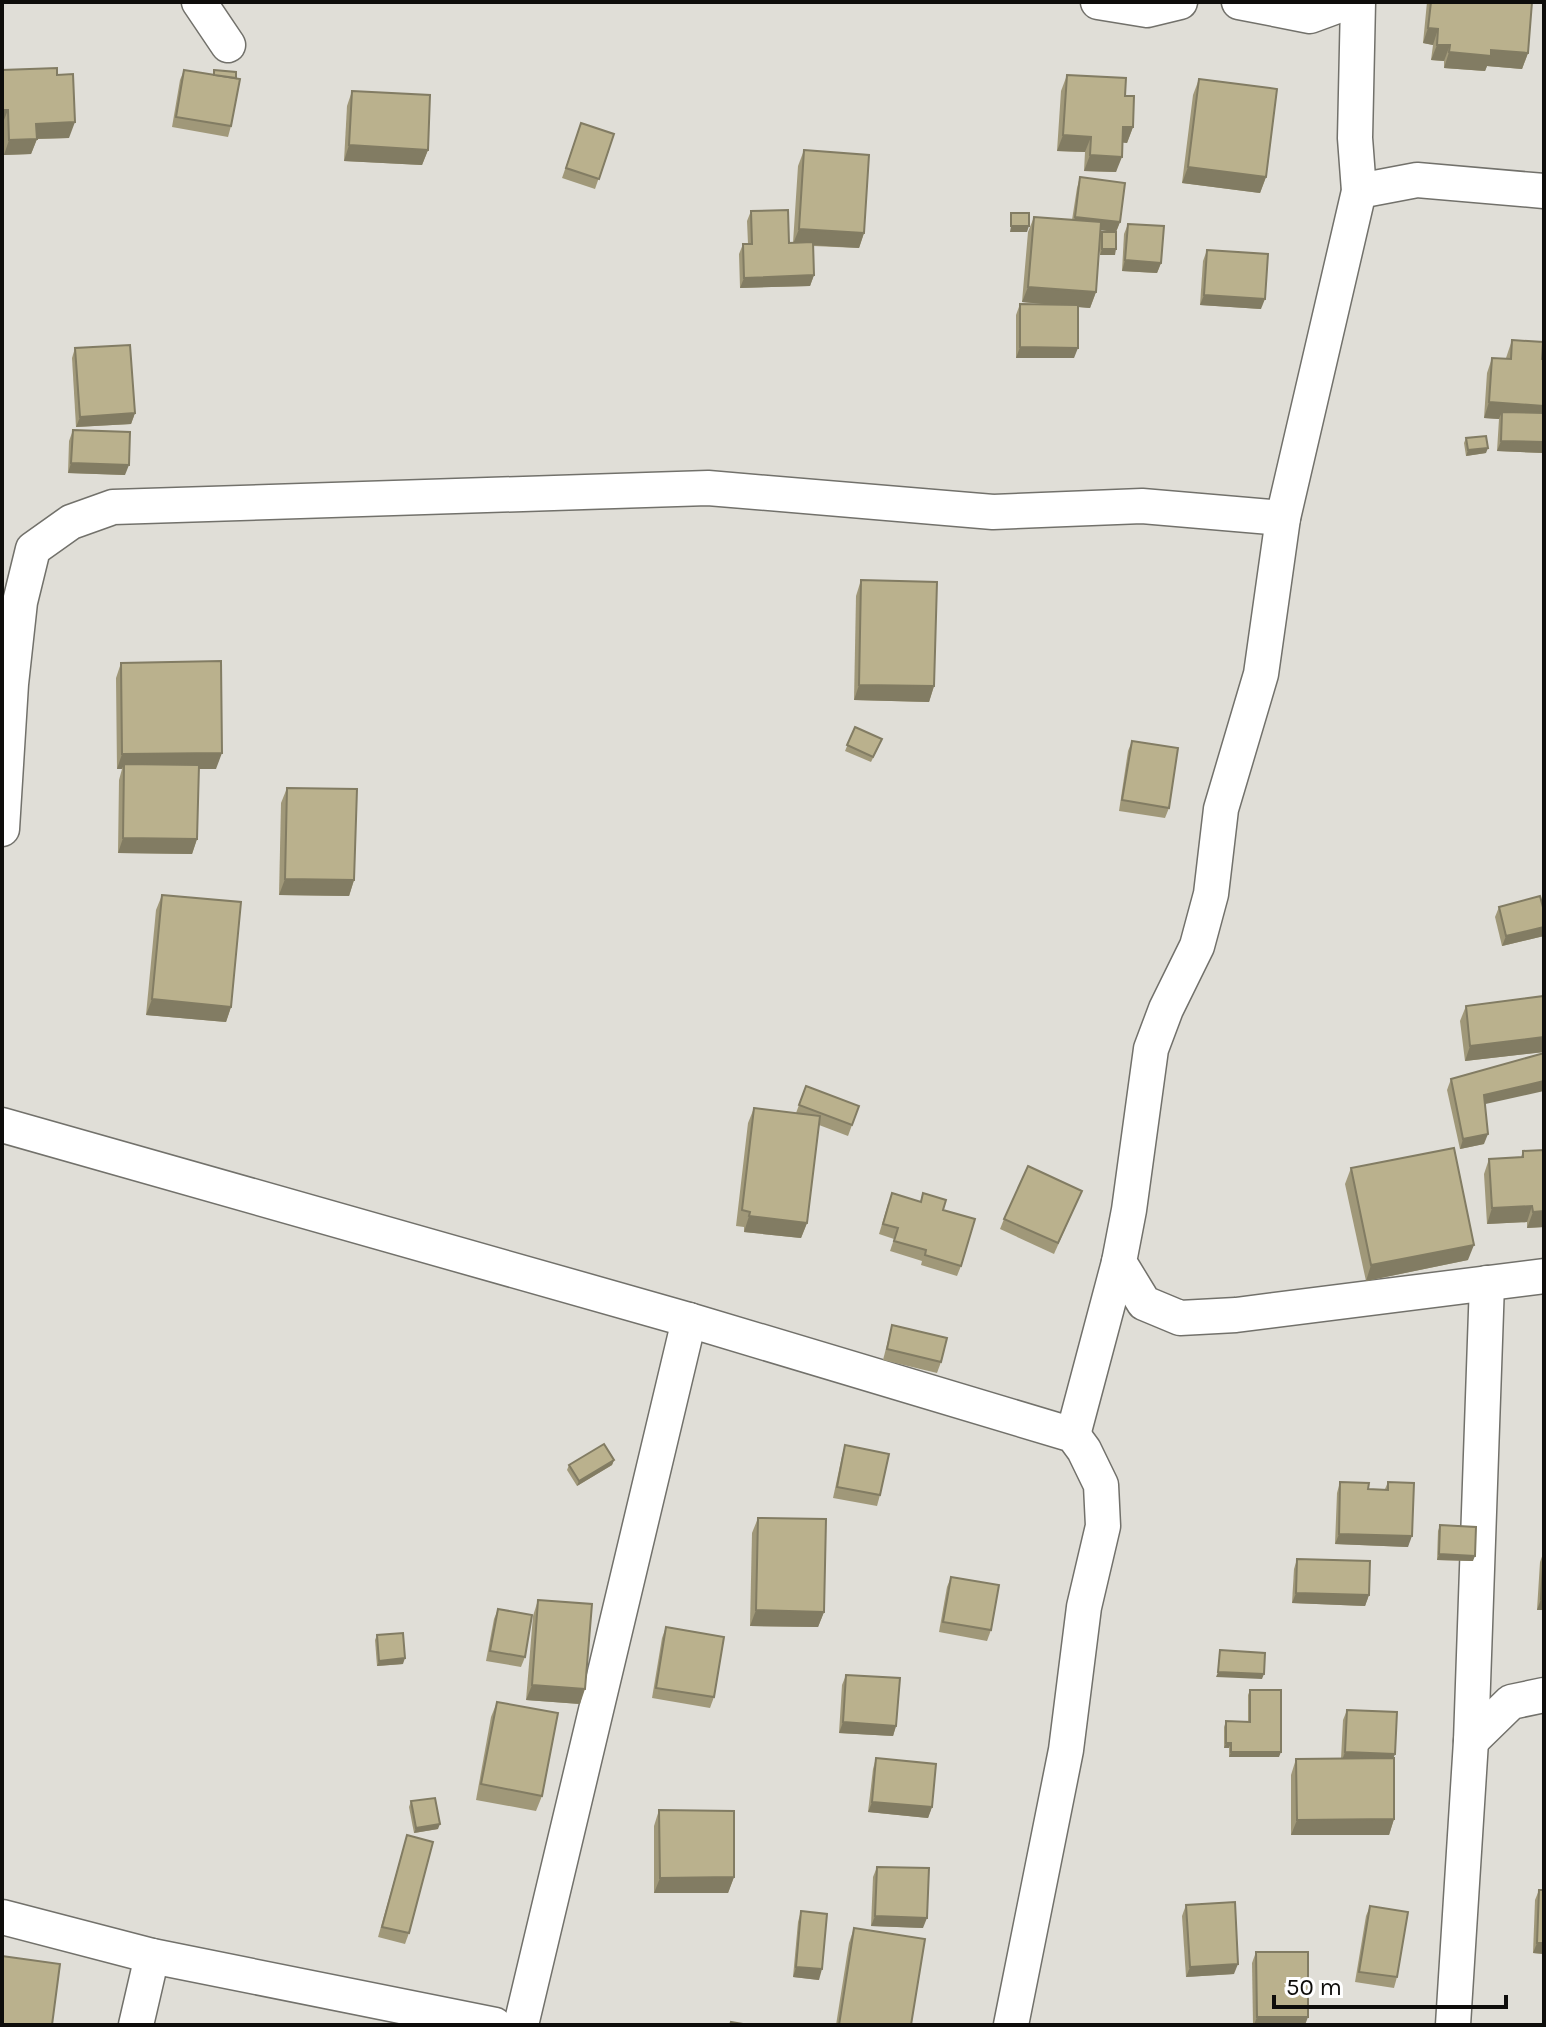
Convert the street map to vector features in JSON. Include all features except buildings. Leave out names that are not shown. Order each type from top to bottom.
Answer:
[{"type":"street","points":[[199,2],[228,45]]},
{"type":"street","points":[[1098,2],[1147,10],[1180,2]]},
{"type":"street","points":[[1239,2],[1310,16],[1348,2]]},
{"type":"street","points":[[1073,1435],[1119,1262],[1151,1049],[1166,1009],[1197,946],[1211,894],[1221,809],[1261,674],[1283,518],[1359,191],[1355,138],[1358,2]]},
{"type":"street","points":[[1310,16],[1356,67]]},
{"type":"street","points":[[1359,191],[1417,180],[1544,191]]},
{"type":"street","points":[[2,829],[20,602],[33,549],[71,522],[113,507],[708,488],[993,512],[1142,506],[1283,518]]},
{"type":"street","points":[[2,1125],[689,1320],[1073,1435],[1101,1485],[1103,1526],[1084,1607],[1066,1750],[1011,2025]]},
{"type":"street","points":[[1119,1262],[1144,1303],[1180,1318],[1236,1315],[1544,1276]]},
{"type":"street","points":[[1453,2025],[1471,1741],[1487,1283]]},
{"type":"street","points":[[521,2025],[689,1320]]},
{"type":"street","points":[[1471,1741],[1511,1702],[1544,1695]]},
{"type":"street","points":[[2,1917],[152,1956],[495,2025]]},
{"type":"street","points":[[136,2025],[152,1956]]}]
